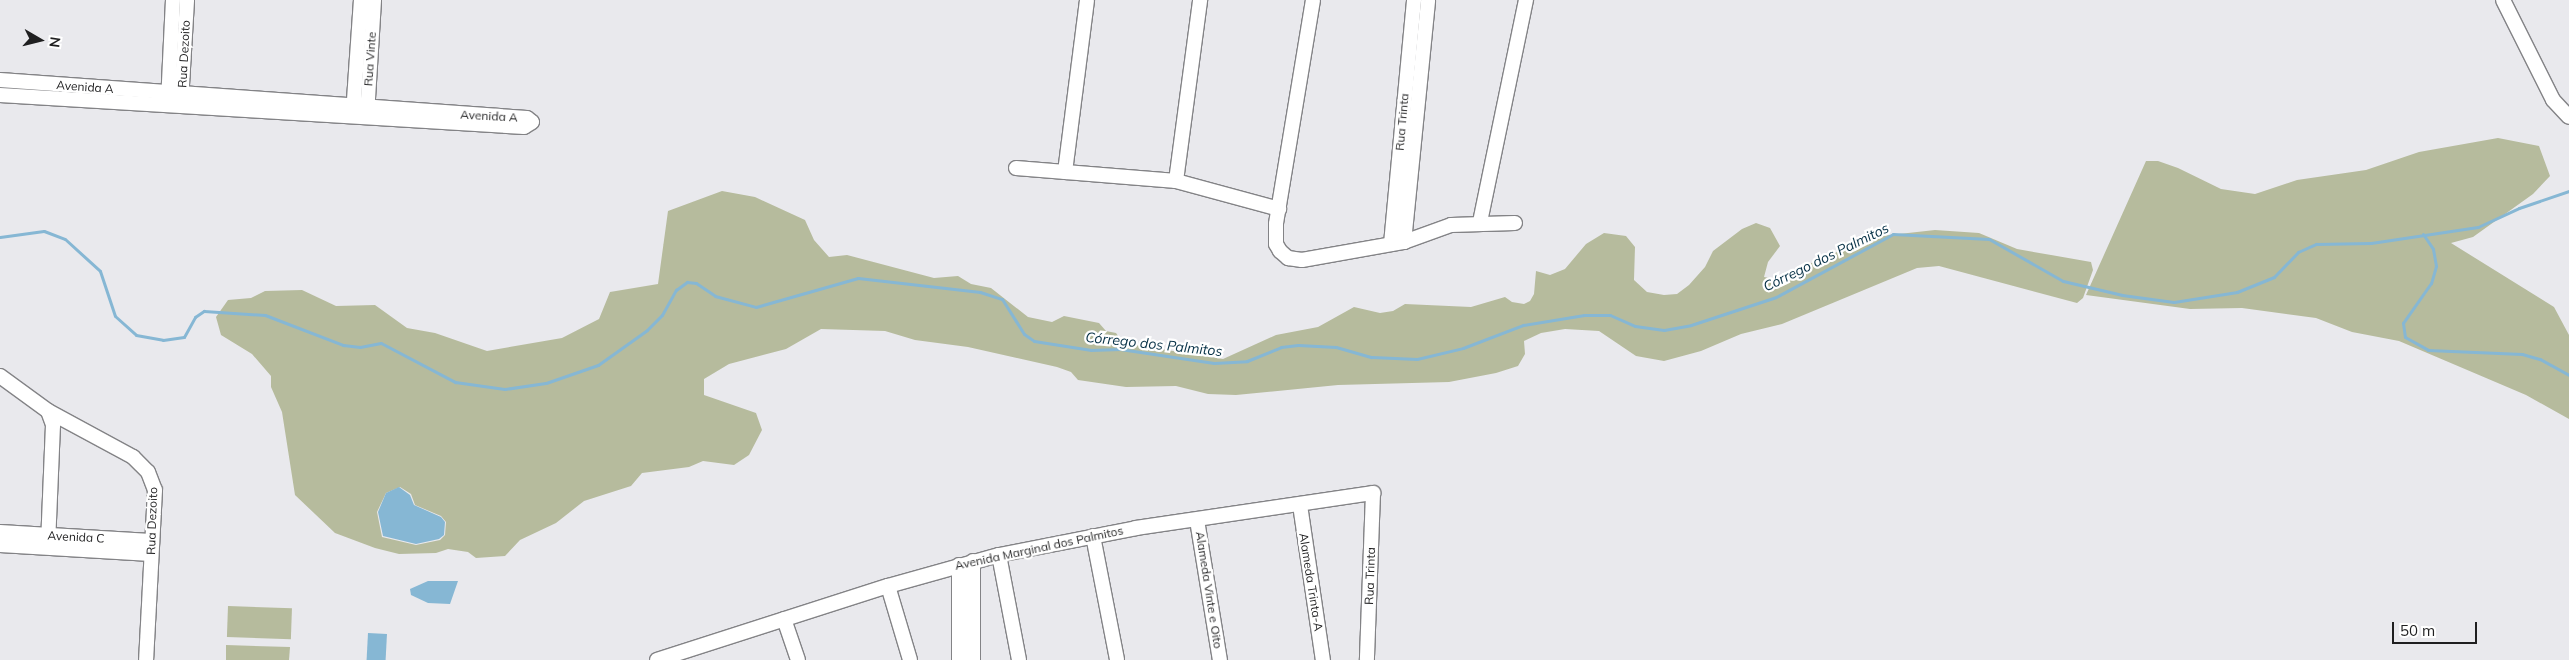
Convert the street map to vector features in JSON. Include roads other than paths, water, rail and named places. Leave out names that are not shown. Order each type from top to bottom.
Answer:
[{"type":"street","name":"Rua Dezoito","points":[[173,0],[175,101]]},
{"type":"street","name":"Rua Dezoito","points":[[175,101],[187,0]]},
{"type":"street","name":"Rua Vinte","points":[[360,0],[360,112]]},
{"type":"street","name":"Rua Vinte","points":[[360,112],[374,0]]},
{"type":"street","points":[[1065,172],[1087,0]]},
{"type":"street","points":[[1176,180],[1200,0]]},
{"type":"street","points":[[1313,0],[1278,209],[1276,244],[1283,254],[1292,259],[1397,243],[1446,226],[1480,222],[1515,223]]},
{"type":"street","name":"Rua Trinta","points":[[1397,243],[1414,0]]},
{"type":"street","name":"Rua Trinta","points":[[1397,243],[1428,0]]},
{"type":"street","points":[[1480,222],[1526,0]]},
{"type":"street","points":[[2503,0],[2553,100],[2569,117]]},
{"type":"street","name":"Avenida A","points":[[0,80],[175,101]]},
{"type":"street","name":"Avenida A","points":[[0,95],[175,101],[360,112],[527,118],[532,122],[524,127],[360,112]]},
{"type":"street","points":[[1016,168],[1176,180],[1278,209]]},
{"type":"street","name":"Rua Dezoito","points":[[0,376],[48,410],[120,449],[148,472],[155,490],[146,660]]},
{"type":"street","points":[[48,410],[54,425],[48,541]]},
{"type":"street","name":"Rua Trinta","points":[[1362,659],[1373,493]]},
{"type":"street","name":"Avenida Marginal dos Palmitos","points":[[656,660],[973,561],[1093,536],[1373,493]]},
{"type":"street","name":"Alameda Trinta-A","points":[[1300,505],[1323,660]]},
{"type":"street","name":"Alameda Vinte e Oito","points":[[1197,520],[1220,660]]},
{"type":"street","name":"Avenida C","points":[[0,532],[48,541],[151,548]]},
{"type":"street","points":[[1093,536],[1117,660]]},
{"type":"street","name":"Avenida C","points":[[0,545],[48,541]]},
{"type":"street","points":[[999,555],[1018,660]]},
{"type":"street","points":[[973,561],[973,660]]},
{"type":"street","points":[[958,660],[959,565]]},
{"type":"street","points":[[888,586],[910,659]]},
{"type":"street","points":[[784,620],[798,660]]},
{"type":"street","points":[[698,646],[702,660]]},
{"type":"water","points":[[399,487],[410,495],[414,505],[441,517],[445,522],[444,535],[439,539],[416,544],[383,536],[378,512],[386,493]]},
{"type":"water","points":[[428,581],[458,581],[450,604],[428,603],[411,595],[410,589]]},
{"type":"water","points":[[368,633],[387,634],[386,660],[367,660]]},
{"type":"waterway","name":"Córrego dos Palmitos","points":[[0,237],[44,231],[65,239],[100,271],[115,316],[136,335],[163,340],[184,337],[195,317],[204,311],[265,315],[343,345],[360,347],[381,343],[455,382],[505,389],[546,383],[598,365],[647,330],[662,315],[676,290],[687,282],[696,283],[715,296],[756,307],[858,278],[980,292],[1002,299],[1024,334],[1034,341],[1091,350],[1120,349],[1214,363],[1247,361],[1281,347],[1298,345],[1336,347],[1372,357],[1417,359],[1463,348],[1523,325],[1584,315],[1610,315],[1635,326],[1664,330],[1691,325],[1776,297],[1893,234],[1989,239],[2063,281],[2122,295],[2174,302],[2237,292],[2274,277],[2298,252],[2316,244],[2371,243],[2478,227],[2519,208],[2569,191]]},
{"type":"waterway","points":[[2423,234],[2433,249],[2436,266],[2431,283],[2403,323],[2405,337],[2428,350],[2522,354],[2540,359],[2569,375]]}]
